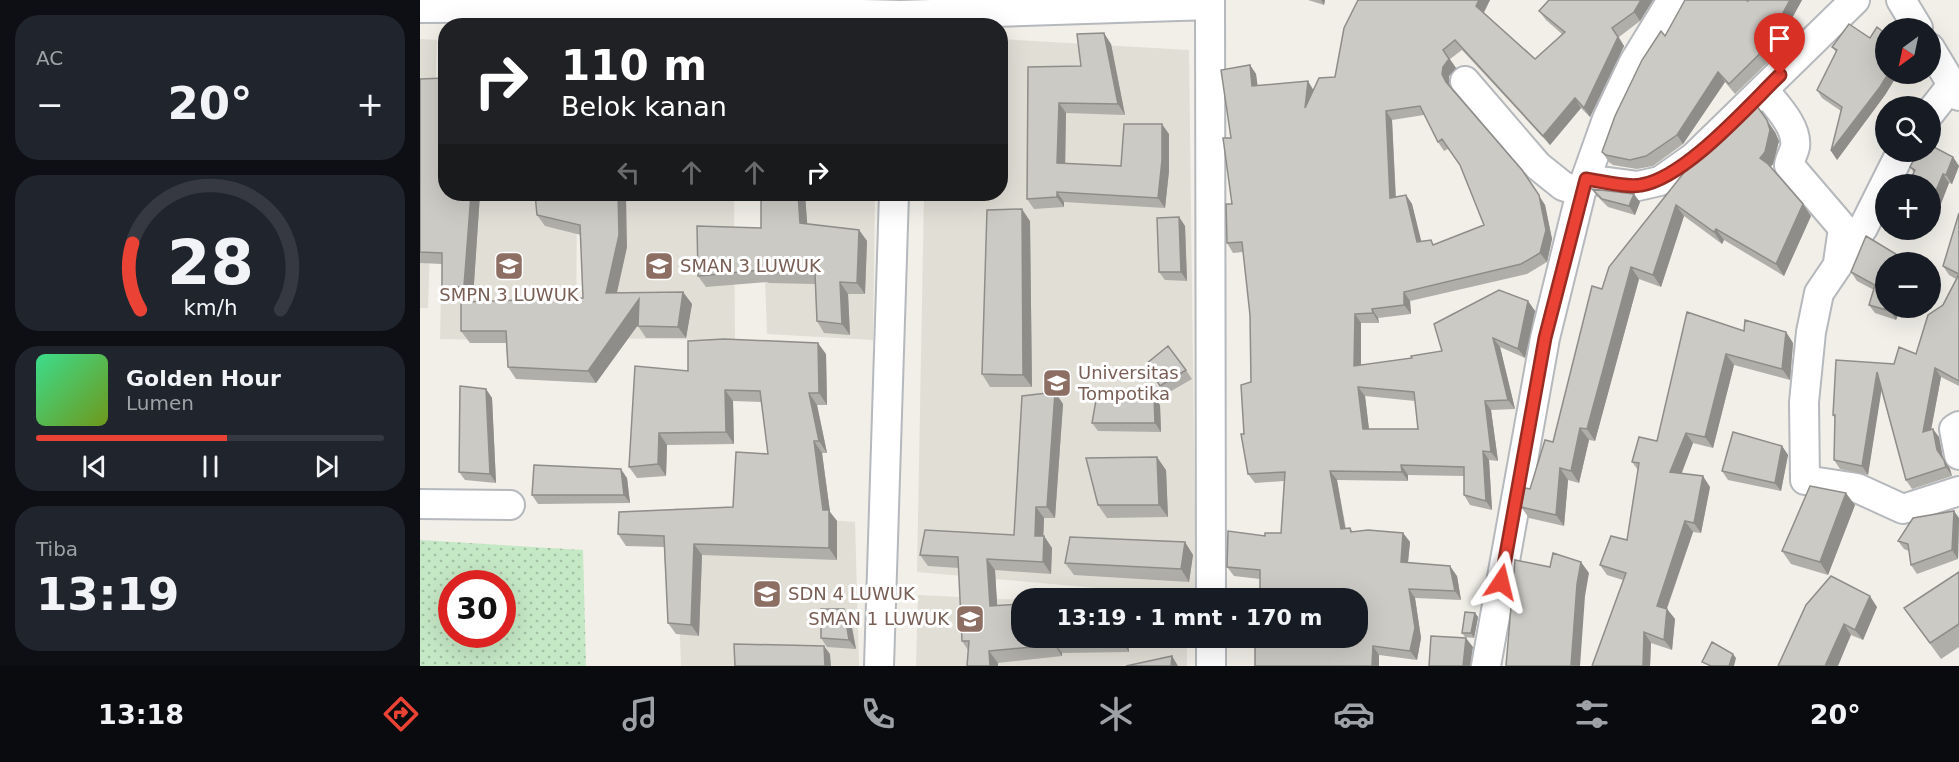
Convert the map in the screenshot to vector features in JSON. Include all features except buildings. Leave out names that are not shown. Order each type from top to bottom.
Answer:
[{"type":"street","points":[[1486,666],[1545,338],[1584,186],[1607,119],[1634,62],[1672,0]]},
{"type":"street","points":[[1465,81],[1538,166],[1563,186],[1638,186],[1660,181],[1694,157],[1855,0]]},
{"type":"street","points":[[1901,0],[1912,18]]},
{"type":"street","points":[[420,8],[594,3],[900,14],[1210,2],[1211,588]]},
{"type":"street","points":[[1941,66],[1956,91],[1941,104]]},
{"type":"street","points":[[1764,90],[1794,133],[1795,149],[1790,157],[1789,165],[1844,228],[1838,265]]},
{"type":"street","points":[[1896,162],[1863,228],[1819,293],[1811,332],[1804,402],[1805,480],[1857,488],[1903,509],[1959,491]]},
{"type":"street","points":[[879,666],[894,201]]},
{"type":"street","points":[[1959,426],[1954,429],[1959,454]]},
{"type":"street","points":[[420,504],[510,505]]},
{"type":"street","points":[[1211,648],[1211,666]]},
{"type":"shaded area","points":[[420,39],[437,40],[428,308],[420,308]]},
{"type":"shaded area","name":"Universitas Tompotika","points":[[1008,39],[1189,50],[1196,588],[1096,588],[917,572],[924,201],[1008,201]]},
{"type":"shaded area","name":"SMPN 3 LUWUK","points":[[443,201],[577,201],[576,342],[440,339]]},
{"type":"shaded area","name":"SMAN 3 LUWUK","points":[[586,201],[734,201],[735,340],[583,338]]},
{"type":"shaded area","points":[[762,201],[875,201],[873,340],[767,334]]},
{"type":"shaded area","name":"SDN 4 LUWUK","points":[[675,508],[855,522],[859,666],[681,666]]},
{"type":"shaded area","name":"SMAN 1 LUWUK","points":[[918,595],[1011,600],[1011,648],[1187,648],[1187,666],[916,666]]},
{"type":"green space","points":[[420,540],[583,550],[586,666],[420,666]]},
{"type":"place","name":"SMPN 3 LUWUK","points":[[509,266]]},
{"type":"place","name":"SMAN 3 LUWUK","points":[[659,266]]},
{"type":"place","name":"Universitas Tompotika","points":[[1057,383]]},
{"type":"place","name":"SDN 4 LUWUK","points":[[767,594]]},
{"type":"place","name":"SMAN 1 LUWUK","points":[[970,619]]},
{"type":"route","points":[[1501,582],[1545,338],[1586,179],[1638,186],[1660,181],[1694,157],[1780,75]]}]
